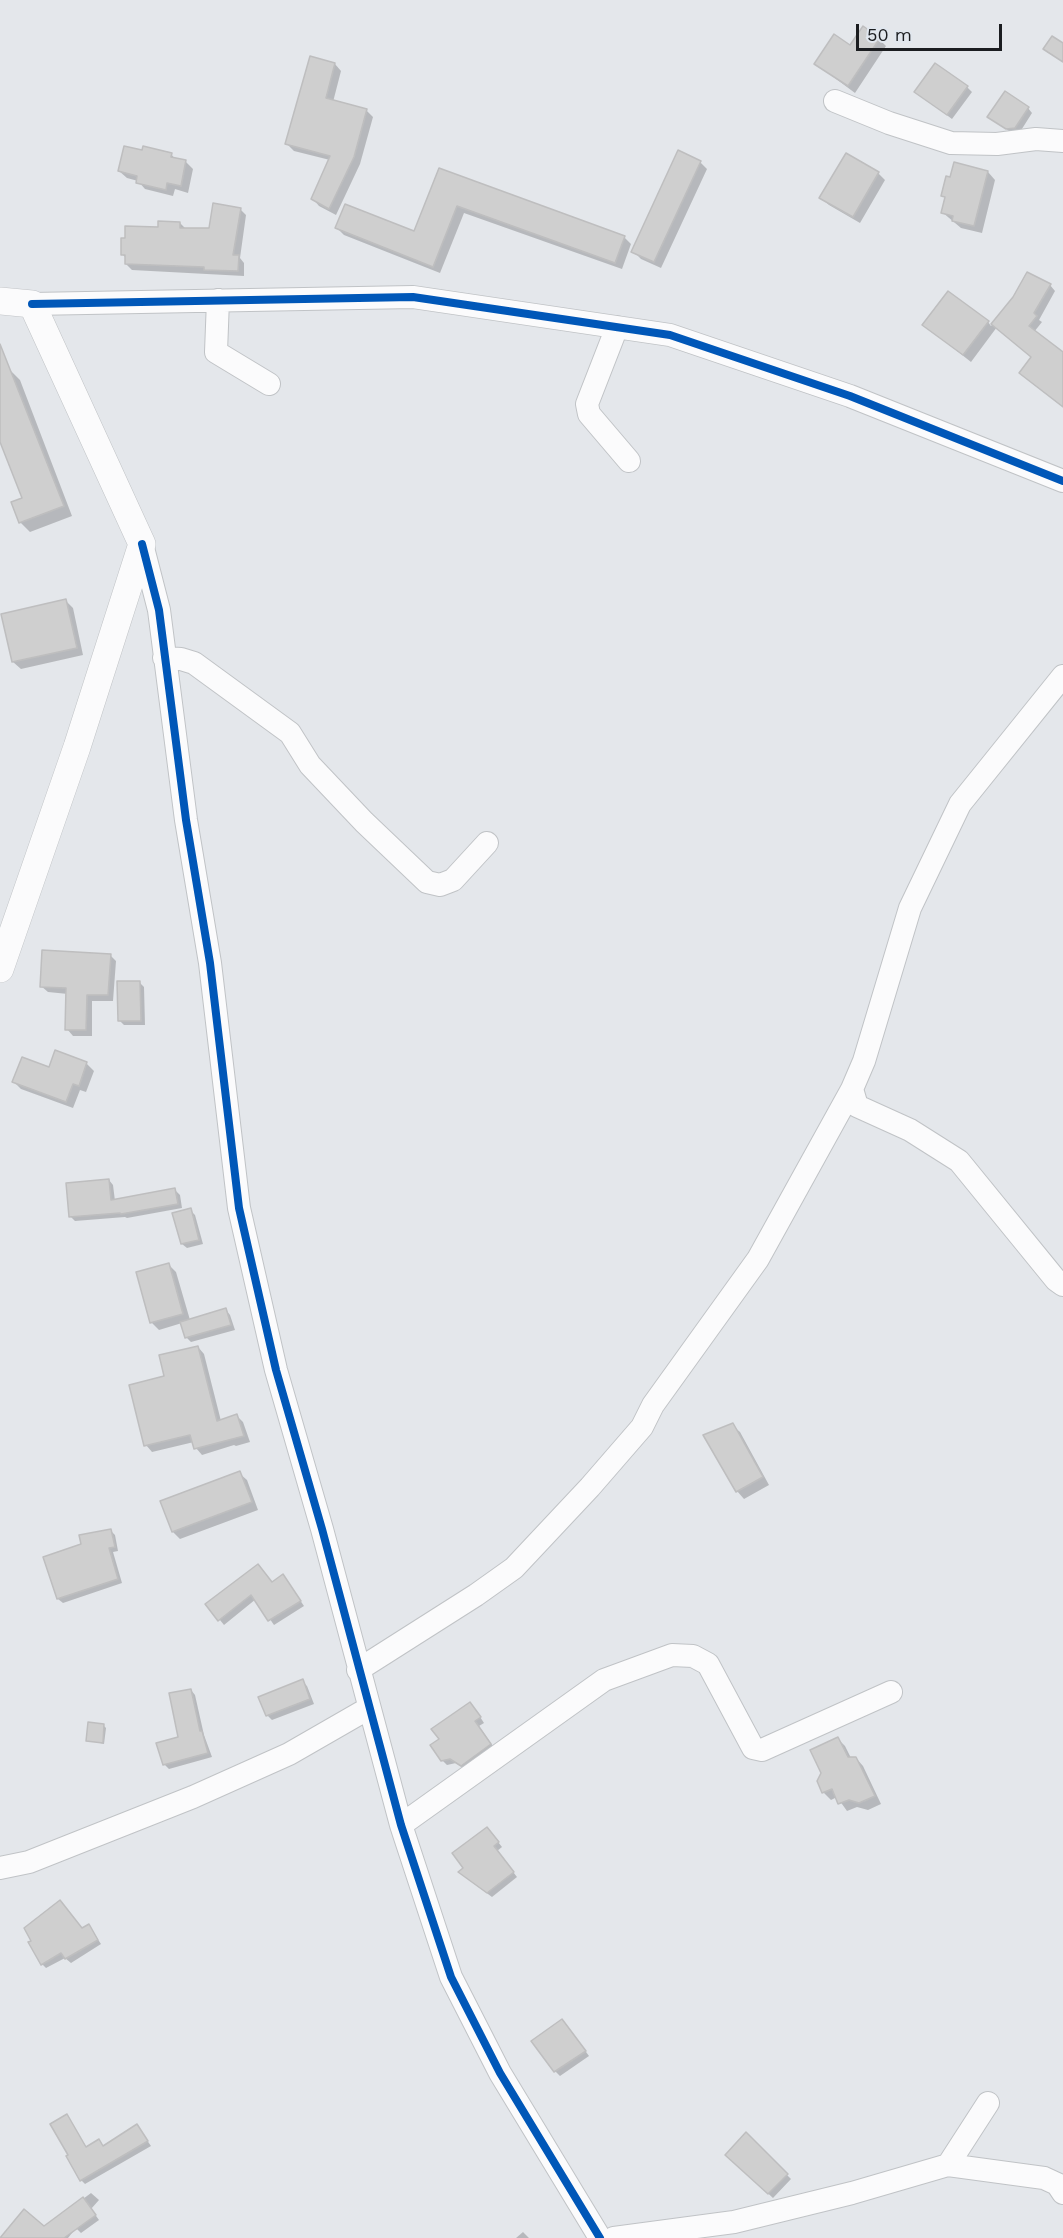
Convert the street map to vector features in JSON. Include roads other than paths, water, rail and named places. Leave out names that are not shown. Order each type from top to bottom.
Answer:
[{"type":"street","points":[[835,101],[889,123],[951,143],[997,144],[1036,139],[1063,141]]},
{"type":"street","points":[[0,301],[32,304],[412,297],[670,335],[850,396],[1063,481]]},
{"type":"street","points":[[218,300],[216,352],[269,384]]},
{"type":"street","points":[[32,304],[142,544],[159,610],[186,820],[210,963],[239,1208],[276,1370],[322,1529],[401,1825],[451,1977],[500,2073],[600,2238]]},
{"type":"street","points":[[617,327],[587,404],[589,414],[629,462]]},
{"type":"street","points":[[0,969],[77,747],[142,544]]},
{"type":"street","points":[[164,658],[194,663],[290,733],[310,765],[364,822],[427,882],[440,885],[453,880],[487,843]]},
{"type":"street","points":[[358,1670],[476,1595],[514,1568],[590,1487],[642,1427],[653,1405],[758,1259],[852,1089],[864,1061],[910,908],[960,804],[1063,676]]},
{"type":"street","points":[[852,1089],[857,1106],[910,1130],[958,1161],[1056,1280],[1063,1285]]},
{"type":"street","points":[[401,1825],[604,1680],[672,1654],[693,1656],[708,1664],[753,1748],[762,1750],[891,1692]]},
{"type":"street","points":[[0,1868],[29,1862],[193,1797],[289,1754],[369,1708]]},
{"type":"street","points":[[948,2165],[988,2103]]},
{"type":"street","points":[[614,2238],[734,2222],[852,2193],[948,2165],[1044,2178],[1057,2184],[1063,2193]]}]
